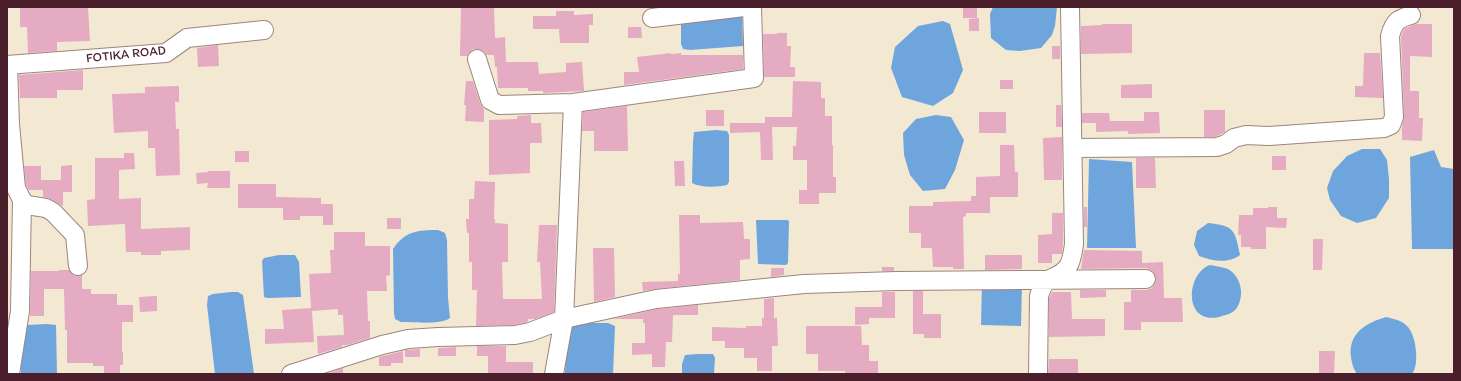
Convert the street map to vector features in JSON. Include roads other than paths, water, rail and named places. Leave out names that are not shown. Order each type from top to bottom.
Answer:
[{"type":"street","points":[[652,18],[744,7]]},
{"type":"street","points":[[476,59],[490,100],[499,105],[573,103],[754,78],[752,7]]},
{"type":"street","points":[[1038,374],[1039,296],[1042,285],[1049,278],[1060,274],[1068,267],[1074,244],[1070,7]]},
{"type":"street","points":[[1073,148],[1217,148],[1234,138],[1246,135],[1270,136],[1384,128],[1391,125],[1394,117],[1390,36],[1393,27],[1399,18],[1411,15]]},
{"type":"street","name":"FOTIKA ROAD","points":[[7,65],[166,53],[187,38],[264,30]]},
{"type":"street","points":[[7,65],[10,124],[16,188],[22,200],[27,205],[46,208],[53,212],[75,235],[78,266]]},
{"type":"street","points":[[554,374],[564,319],[573,103]]},
{"type":"street","points":[[10,374],[20,311],[22,200]]},
{"type":"street","points":[[291,374],[382,345],[408,339],[515,335],[530,332],[564,319],[656,299],[804,284],[1049,278],[1146,278]]},
{"type":"water","points":[[993,7],[1057,7],[1055,26],[1052,35],[1041,48],[1020,51],[1006,50],[991,38],[990,14]]},
{"type":"water","points":[[742,15],[743,46],[690,50],[683,49],[681,44],[681,22]]},
{"type":"water","points":[[943,21],[950,24],[963,70],[953,93],[933,106],[902,97],[891,68],[895,47],[918,26]]},
{"type":"water","points":[[936,115],[951,117],[964,140],[955,170],[945,189],[923,191],[910,175],[904,155],[903,133],[916,119]]},
{"type":"water","points":[[716,130],[727,131],[729,135],[729,182],[727,185],[709,187],[696,185],[692,183],[694,132]]},
{"type":"water","points":[[1362,149],[1380,149],[1387,160],[1389,198],[1376,218],[1357,223],[1341,216],[1330,200],[1327,188],[1333,171],[1347,156]]},
{"type":"water","points":[[1434,150],[1441,167],[1454,169],[1454,249],[1412,249],[1410,157]]},
{"type":"water","points":[[1089,159],[1132,162],[1136,248],[1087,248]]},
{"type":"water","points":[[756,220],[789,221],[788,263],[786,265],[758,264]]},
{"type":"water","points":[[1208,223],[1217,224],[1232,230],[1237,239],[1240,255],[1225,261],[1199,256],[1194,245],[1197,231]]},
{"type":"water","points":[[424,230],[438,230],[445,233],[447,240],[448,298],[450,318],[441,322],[401,322],[395,319],[394,313],[393,249],[402,238],[407,235]]},
{"type":"water","points":[[279,255],[295,255],[299,262],[301,297],[264,297],[262,261],[264,258]]},
{"type":"water","points":[[1210,265],[1228,269],[1236,277],[1241,288],[1241,299],[1236,309],[1219,317],[1207,317],[1199,313],[1194,306],[1192,297],[1196,278],[1202,270]]},
{"type":"water","points":[[982,282],[1022,283],[1021,326],[981,325]]},
{"type":"water","points":[[238,292],[243,295],[254,374],[215,374],[207,305],[208,296]]},
{"type":"water","points":[[1386,317],[1402,322],[1407,326],[1413,336],[1416,350],[1416,364],[1412,374],[1357,374],[1351,357],[1352,341],[1355,335],[1365,326]]},
{"type":"water","points":[[583,323],[608,323],[615,326],[613,374],[565,374],[566,343],[571,325]]},
{"type":"water","points":[[27,325],[56,325],[57,374],[21,374],[22,329]]},
{"type":"water","points":[[713,354],[715,358],[714,374],[682,374],[682,364],[685,355]]}]
